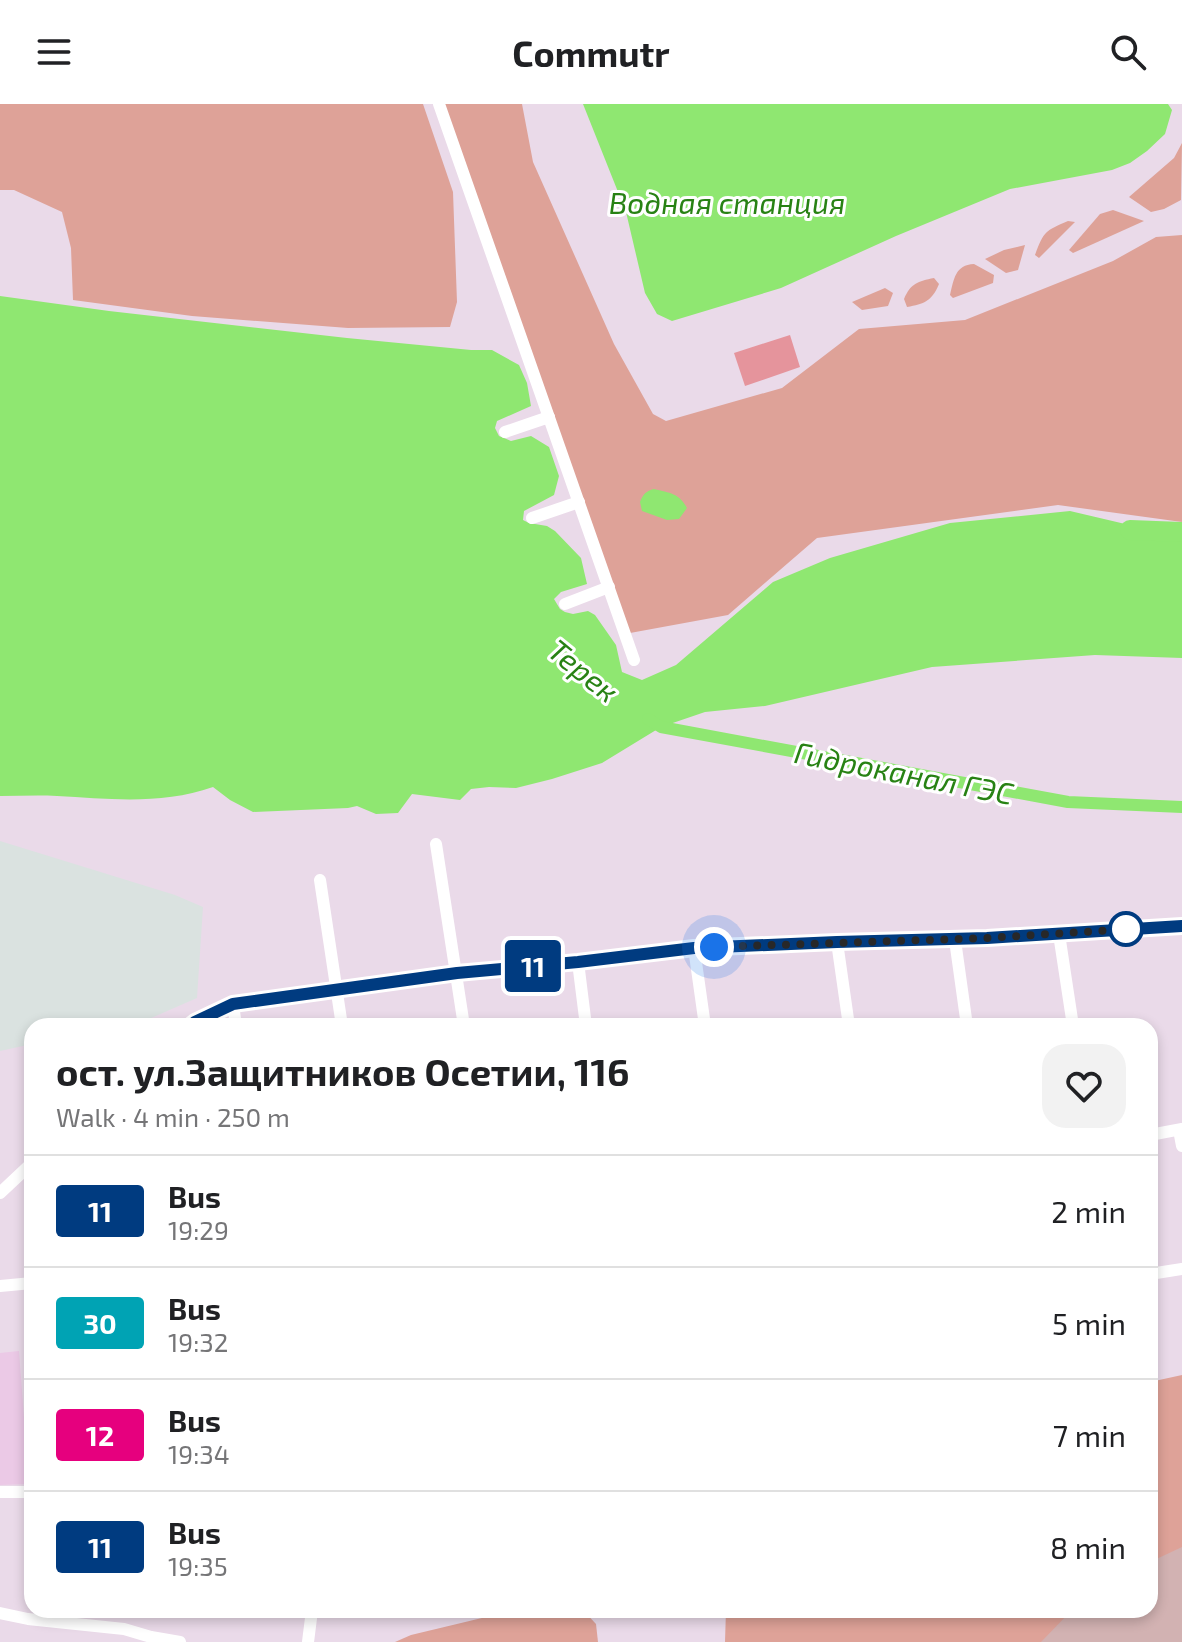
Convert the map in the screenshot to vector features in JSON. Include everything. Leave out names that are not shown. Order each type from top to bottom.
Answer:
[{"type":"street","points":[[439,104],[634,660]]},
{"type":"street","points":[[505,432],[549,417]]},
{"type":"street","points":[[532,518],[579,502]]},
{"type":"street","points":[[565,604],[609,587]]},
{"type":"street","points":[[436,844],[463,1018]]},
{"type":"street","points":[[320,880],[341,1018]]},
{"type":"street","points":[[203,1018],[233,1004],[457,973],[694,948],[955,940],[1182,928]]},
{"type":"street","points":[[1059,934],[1072,1018]]},
{"type":"street","points":[[955,940],[966,1018]]},
{"type":"street","points":[[837,942],[848,1018]]},
{"type":"street","points":[[694,948],[704,1018]]},
{"type":"street","points":[[578,962],[585,1018]]},
{"type":"street","points":[[233,1004],[235,1018]]},
{"type":"street","points":[[1158,1134],[1180,1130],[1182,1146]]},
{"type":"street","points":[[0,1193],[24,1170]]},
{"type":"street","points":[[1158,1273],[1182,1269]]},
{"type":"street","points":[[0,1286],[24,1284]]},
{"type":"street","points":[[0,1492],[24,1492]]},
{"type":"street","points":[[0,1613],[124,1629],[180,1642]]},
{"type":"street","points":[[308,1642],[311,1618]]},
{"type":"shaded area","points":[[0,104],[423,104],[453,192],[457,302],[450,327],[348,328],[192,316],[73,300],[71,248],[62,212],[14,190],[0,190]]},
{"type":"shaded area","points":[[444,104],[522,104],[533,162],[614,344],[653,414],[666,421],[782,388],[859,329],[965,320],[1113,261],[1156,237],[1182,235],[1182,522],[1058,505],[817,538],[728,615],[630,633]]},
{"type":"shaded area","points":[[1182,143],[1181,200],[1151,212],[1129,197],[1174,158]]},
{"type":"shaded area","points":[[1113,210],[1144,221],[1073,253],[1069,250],[1100,214]]},
{"type":"shaded area","points":[[1068,221],[1075,222],[1039,258],[1035,255],[1046,233]]},
{"type":"shaded area","points":[[1025,245],[1018,270],[1006,273],[985,259],[1004,250]]},
{"type":"shaded area","points":[[974,264],[994,275],[993,283],[953,298],[950,295],[956,274],[963,267]]},
{"type":"shaded area","points":[[934,278],[939,284],[930,298],[907,307],[904,299],[912,287]]},
{"type":"shaded area","points":[[885,288],[893,293],[888,306],[862,310],[852,302]]},
{"type":"shaded area","points":[[790,335],[800,367],[745,386],[734,353]]},
{"type":"shaded area","points":[[0,841],[175,895],[203,907],[197,998],[151,1018],[24,1018],[24,1046],[0,1051]]},
{"type":"shaded area","points":[[19,1351],[24,1418],[24,1484],[0,1485],[0,1353]]},
{"type":"shaded area","points":[[1182,1375],[1182,1642],[725,1642],[726,1618],[1158,1618],[1158,1380]]},
{"type":"shaded area","points":[[1182,1547],[1182,1642],[1041,1642],[1064,1618],[1158,1618],[1158,1558]]},
{"type":"shaded area","points":[[482,1618],[590,1618],[596,1624],[598,1642],[395,1642],[411,1635]]},
{"type":"water","name":"Водная станция","points":[[583,104],[1168,104],[1172,110],[1165,134],[1130,163],[1112,170],[1010,189],[781,288],[672,321],[657,314],[645,293],[626,212]]},
{"type":"water","points":[[0,296],[347,338],[492,350],[519,365],[527,383],[531,406],[497,421],[495,428],[499,436],[511,441],[531,436],[549,447],[559,476],[554,495],[524,511],[523,520],[555,531],[581,558],[587,584],[561,592],[554,599],[565,612],[588,611],[595,615],[616,645],[622,672],[642,680],[676,665],[773,582],[830,558],[950,523],[1070,511],[1182,535],[1182,658],[1095,655],[932,667],[765,706],[705,712],[661,727],[602,763],[516,788],[471,789],[460,800],[412,794],[398,813],[376,814],[357,806],[253,812],[213,787],[155,799],[0,796]]},
{"type":"water","points":[[654,489],[681,499],[687,508],[679,519],[667,520],[642,511],[642,497]]},
{"type":"waterway","name":"Терек","points":[[1130,530],[1182,532]]},
{"type":"waterway","name":"Гидроканал ГЭС","points":[[648,719],[661,727],[1068,802],[1182,807]]},
{"type":"bus line","name":"11","points":[[203,1018],[233,1004],[457,973],[694,948],[987,938],[1182,926]]},
{"type":"route","points":[[714,947],[987,938],[1130,929],[1126,929]]}]
